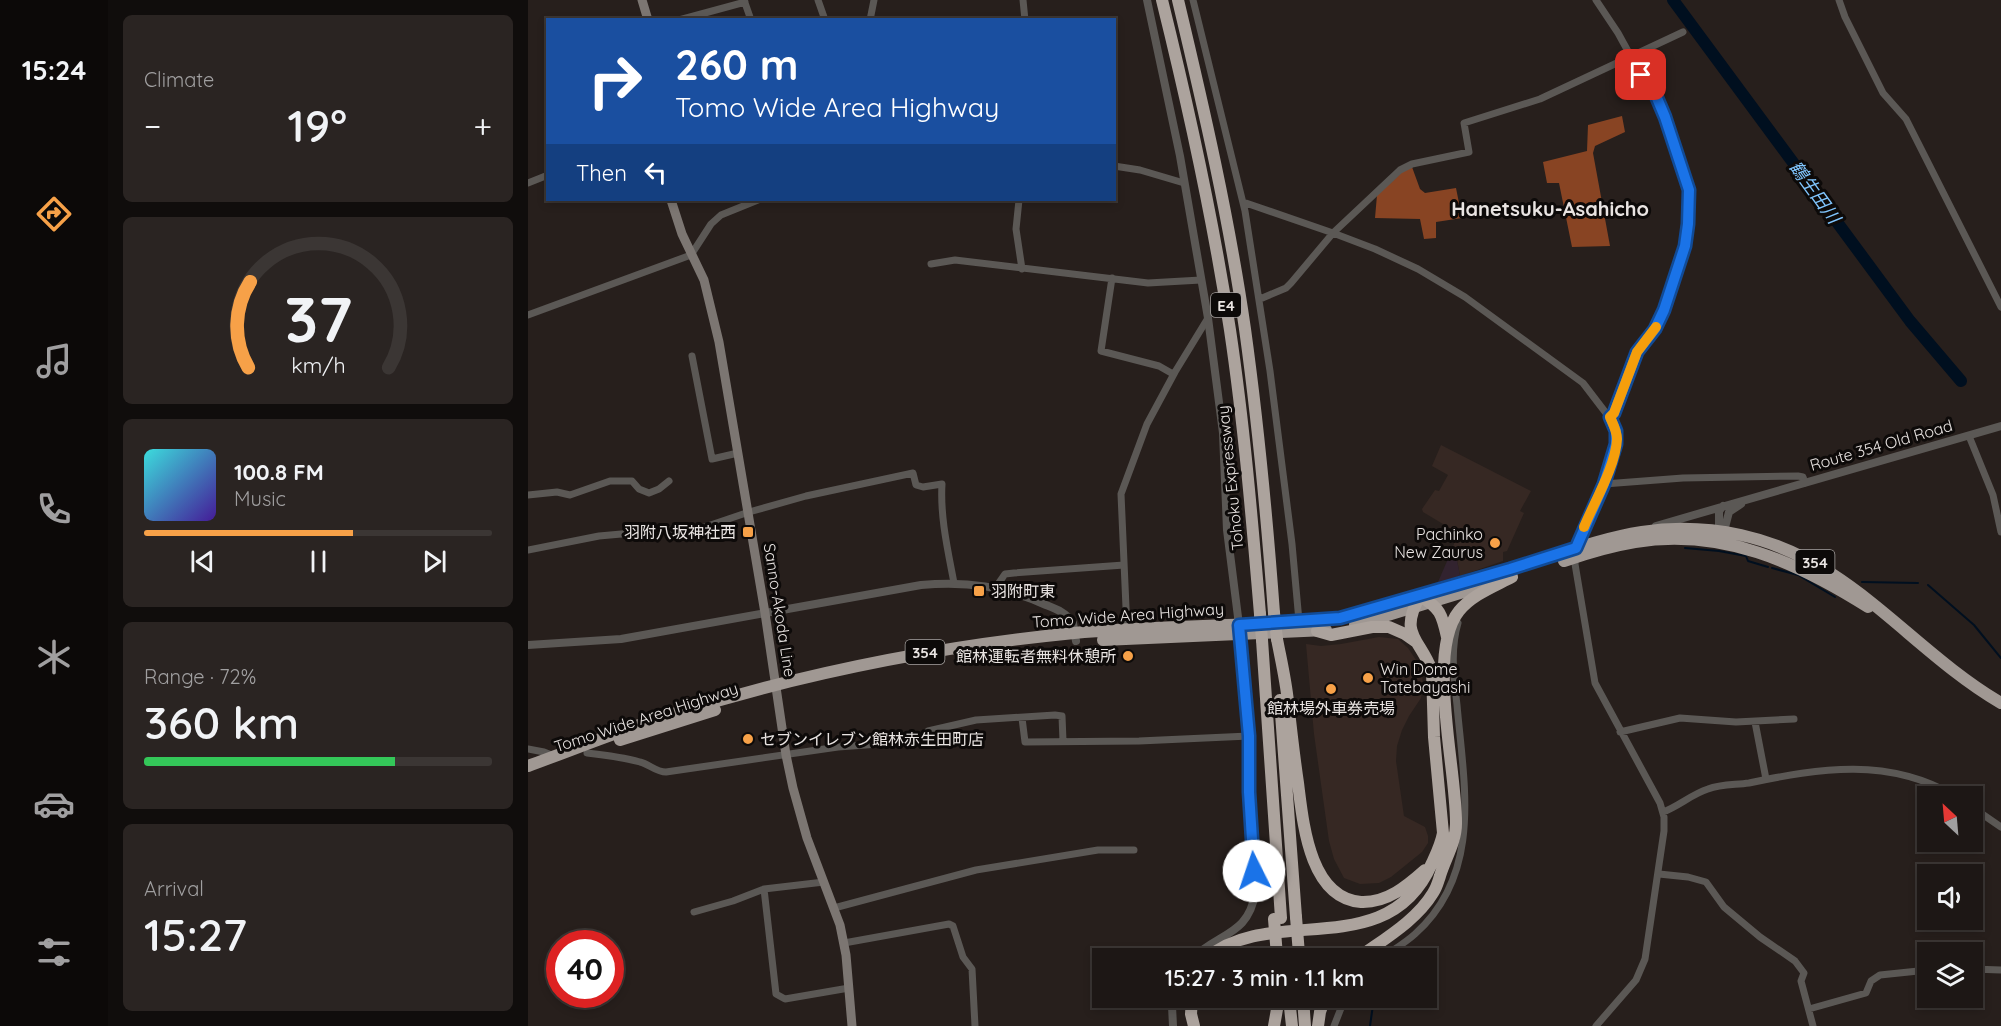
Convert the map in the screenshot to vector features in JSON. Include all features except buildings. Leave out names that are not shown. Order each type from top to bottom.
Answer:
[{"type":"highway","name":"Tohoku Expressway","points":[[1162,0],[1196,142],[1228,318],[1245,455],[1260,614],[1280,948]]},
{"type":"highway","name":"Tohoku Expressway","points":[[1178,0],[1210,138],[1245,328],[1259,442],[1277,639],[1298,948]]},
{"type":"highway","name":"Tomo Wide Area Highway","points":[[1076,637],[1127,630],[1317,631],[1350,626],[1413,609],[1512,577],[1576,553],[1602,539],[1641,531],[1682,529],[1721,535],[1773,556],[1835,587],[1890,619],[1958,674],[2001,703]]},
{"type":"highway","name":"Tomo Wide Area Highway","points":[[528,766],[655,719],[777,689],[876,661],[976,645],[1076,637],[1239,629],[1340,618],[1576,553],[1637,541],[1721,535]]},
{"type":"highway","points":[[1371,948],[1421,909],[1432,895],[1450,851],[1456,825],[1444,683],[1443,658],[1447,637],[1456,614],[1466,602],[1512,577]]},
{"type":"highway","points":[[1414,641],[1410,624],[1413,609],[1420,596],[1432,603],[1442,617],[1447,637]]},
{"type":"highway","points":[[1223,948],[1248,939],[1339,927],[1372,919],[1407,898],[1426,878],[1441,844],[1443,833],[1434,737],[1433,680],[1429,663],[1414,641],[1389,627],[1372,627],[1331,635],[1317,631]]},
{"type":"highway","points":[[1277,639],[1287,690],[1306,834],[1315,862],[1325,881],[1344,897],[1372,902],[1403,888],[1432,863]]},
{"type":"highway","name":"Tomo Wide Area Highway","points":[[528,775],[586,753],[777,689]]},
{"type":"highway","points":[[1244,948],[1260,943],[1341,934],[1368,928],[1401,912],[1440,876]]},
{"type":"highway","points":[[1184,1008],[1187,1026]]},
{"type":"highway","points":[[1191,1008],[1194,1026]]},
{"type":"highway","points":[[1274,1026],[1277,1008]]},
{"type":"highway","points":[[1290,1008],[1292,1026]]},
{"type":"highway","points":[[1304,1008],[1305,1026]]},
{"type":"highway","points":[[1318,1026],[1321,1008]]},
{"type":"main road","points":[[642,0],[647,18]]},
{"type":"main road","name":"Sanno-Akoda Line","points":[[671,201],[682,234],[704,280],[716,331],[749,512],[786,755],[807,838],[834,908],[844,944],[852,1026]]},
{"type":"street","points":[[818,0],[824,18]]},
{"type":"street","points":[[870,18],[874,0]]},
{"type":"street","points":[[1023,0],[1025,18]]},
{"type":"street","points":[[1147,0],[1184,183],[1208,318],[1223,433],[1227,530],[1249,736],[1249,792],[1255,892],[1253,907],[1249,915],[1234,931],[1206,948]]},
{"type":"street","points":[[1193,0],[1243,202],[1260,299],[1292,540],[1299,621]]},
{"type":"street","points":[[1596,0],[1618,33],[1630,57],[1654,91],[1689,190],[1685,246],[1660,320],[1637,352],[1614,413],[1610,417]]},
{"type":"street","points":[[1839,0],[1845,17],[1883,93],[1906,119],[2001,306]]},
{"type":"street","points":[[686,18],[745,1],[750,18]]},
{"type":"street","points":[[1260,299],[1286,288],[1333,232],[1400,170],[1412,164],[1469,152],[1464,123],[1540,99],[1683,32]]},
{"type":"street","points":[[1116,166],[1140,170],[1184,183]]},
{"type":"street","points":[[528,183],[546,176]]},
{"type":"street","points":[[528,315],[691,255],[711,224],[721,215],[756,201]]},
{"type":"street","points":[[1019,201],[1016,229],[1022,268]]},
{"type":"street","points":[[1243,202],[1333,232],[1375,249],[1418,269],[1465,297],[1578,377],[1615,426],[1617,440],[1604,484],[1576,553],[1595,683],[1663,813],[1664,831],[1648,947],[1642,969],[1636,980],[1596,1026]]},
{"type":"street","points":[[931,264],[955,260],[1148,283],[1202,280]]},
{"type":"street","points":[[1112,278],[1101,351],[1159,366],[1173,374]]},
{"type":"street","points":[[1127,630],[1121,495],[1147,424],[1173,374],[1208,318]]},
{"type":"street","points":[[692,356],[712,459],[738,453]]},
{"type":"street","name":"Route 354 Old Road","points":[[1641,531],[2001,426]]},
{"type":"street","points":[[1969,436],[1993,495],[2001,532]]},
{"type":"street","points":[[528,550],[598,536],[677,529],[690,532],[806,496],[913,473],[916,485],[923,487],[942,484],[946,534],[954,583]]},
{"type":"street","points":[[1604,484],[1683,478],[1798,476],[1803,477],[1805,483]]},
{"type":"street","points":[[528,495],[557,492],[570,495],[610,481],[632,482],[639,489],[649,493],[660,489],[669,481]]},
{"type":"street","name":"Route 354 Old Road","points":[[1721,535],[1732,508],[1769,493]]},
{"type":"street","points":[[1721,535],[1719,511],[1724,506]]},
{"type":"street","points":[[996,587],[1005,574],[1124,565]]},
{"type":"street","points":[[528,645],[621,639],[921,585],[954,583],[996,587],[1059,610],[1070,618],[1076,637]]},
{"type":"street","points":[[1395,948],[1415,933],[1438,905],[1450,886],[1463,847],[1466,813],[1453,664],[1456,627],[1459,619]]},
{"type":"street","points":[[586,753],[623,757],[644,763],[659,772],[838,747],[921,741],[928,731],[966,722],[1055,715],[1062,717],[1063,741]]},
{"type":"street","points":[[1022,718],[1025,741],[1139,741],[1249,736]]},
{"type":"street","points":[[1620,732],[1680,718],[1731,722],[1794,719]]},
{"type":"street","points":[[1755,722],[1766,779]]},
{"type":"street","points":[[528,749],[555,756]]},
{"type":"street","points":[[1663,813],[1708,789],[1846,769],[1871,770],[1922,780],[1934,786]]},
{"type":"street","points":[[1983,815],[2001,827]]},
{"type":"street","points":[[834,908],[976,870],[1098,850],[1134,850]]},
{"type":"street","points":[[1659,874],[1688,877],[1706,882],[1724,907],[1760,937],[1795,961],[1804,973],[1801,981],[1813,1026]]},
{"type":"street","points":[[694,912],[764,889],[824,882]]},
{"type":"street","points":[[764,889],[776,994],[785,999],[849,988]]},
{"type":"street","points":[[844,944],[949,924],[953,926],[963,957],[972,969],[975,1026]]},
{"type":"street","points":[[1983,969],[2001,969]]},
{"type":"street","points":[[1809,1009],[1866,993],[1871,981],[1880,975],[1917,971]]},
{"type":"street","points":[[1172,1008],[1173,1026]]},
{"type":"street","points":[[1334,1026],[1341,1008]]},
{"type":"shaded area","points":[[1622,116],[1625,132],[1595,146],[1593,153],[1610,246],[1572,247],[1559,183],[1547,183],[1543,162],[1587,151],[1588,125]]},
{"type":"shaded area","points":[[1412,167],[1420,189],[1425,193],[1456,188],[1462,218],[1436,222],[1436,238],[1424,239],[1420,219],[1375,218],[1377,195],[1402,172]]},
{"type":"shaded area","points":[[1441,445],[1531,491],[1520,511],[1524,513],[1507,551],[1503,552],[1503,561],[1460,576],[1456,555],[1451,552],[1458,533],[1423,512],[1422,509],[1435,490],[1439,491],[1448,475],[1432,466]]},
{"type":"shaded area","points":[[1451,552],[1456,555],[1460,576],[1438,582]]},
{"type":"shaded area","points":[[1379,637],[1398,639],[1408,648],[1422,674],[1421,698],[1402,730],[1397,746],[1396,761],[1404,816],[1425,827],[1428,843],[1422,852],[1391,877],[1379,883],[1360,884],[1344,878],[1334,859],[1329,841],[1314,734],[1306,644],[1321,646]]},
{"type":"waterway","name":"鶴生田川","points":[[1673,0],[1910,321],[1961,381]]},
{"type":"waterway","points":[[1685,548],[1746,556],[1748,561],[1768,567]]},
{"type":"waterway","points":[[1772,568],[1798,575],[1835,597]]},
{"type":"waterway","points":[[1862,582],[1918,583]]},
{"type":"waterway","points":[[1928,585],[1974,625],[2001,658]]},
{"type":"waterway","points":[[1370,1026],[1373,1008]]},
{"type":"slow traffic","points":[[1584,527],[1604,484],[1617,440],[1615,426],[1610,417],[1614,413],[1637,352],[1656,327]]},
{"type":"place","name":"羽附八坂神社西","points":[[748,532]]},
{"type":"place","name":"Pachinko New Zaurus","points":[[1495,543]]},
{"type":"place","name":"羽附町東","points":[[979,591]]},
{"type":"place","name":"館林運転者無料休憩所","points":[[1128,656]]},
{"type":"place","name":"Win Dome Tatebayashi","points":[[1368,678]]},
{"type":"place","name":"館林場外車券売場","points":[[1331,689]]},
{"type":"place","name":"セブンイレブン館林赤生田町店","points":[[748,739]]},
{"type":"district","name":"Hanetsuku-Asahicho","points":[[1550,208]]},
{"type":"route","points":[[1254,871],[1249,792],[1249,736],[1239,625],[1340,618],[1576,548],[1604,484],[1616,444],[1615,426],[1610,417],[1614,413],[1637,352],[1660,320],[1685,246],[1689,190],[1665,117],[1654,91],[1641,75]]}]
